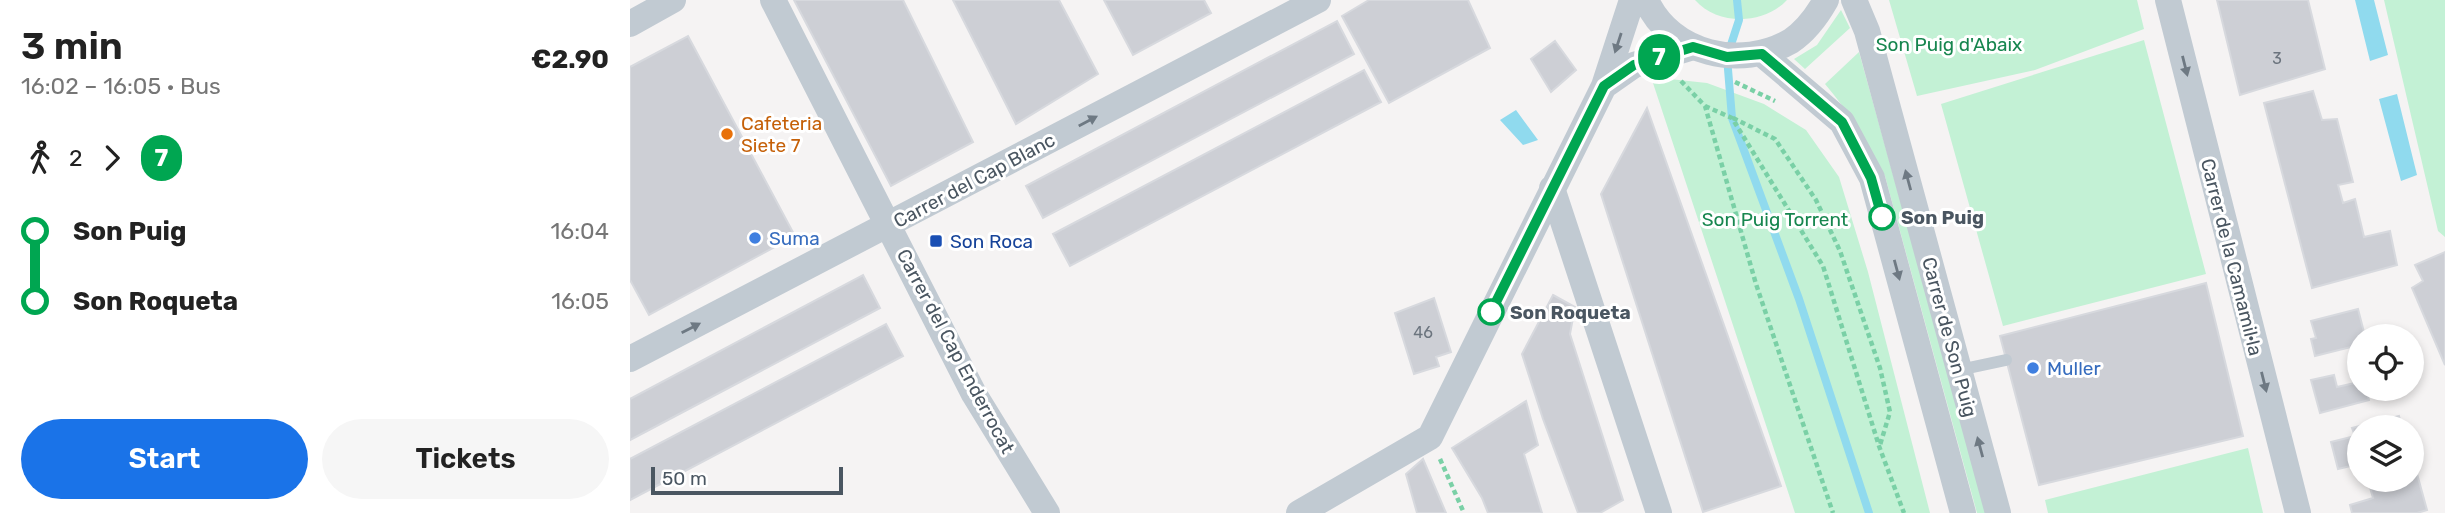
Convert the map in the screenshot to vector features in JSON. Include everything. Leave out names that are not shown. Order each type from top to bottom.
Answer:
[{"type":"street","points":[[630,24],[673,0]]},
{"type":"street","name":"Carrer del Cap Enderrocat","points":[[773,0],[974,394],[1047,513]]},
{"type":"street","name":"Carrer del Cap Blanc","points":[[630,359],[1318,0]]},
{"type":"street","points":[[1299,513],[1430,437],[1604,86],[1632,0]]},
{"type":"street","points":[[1646,0],[1668,31],[1693,47],[1727,57],[1762,54],[1792,40],[1816,18],[1826,0]]},
{"type":"street","name":"Carrer de Son Puig","points":[[1854,0],[1867,31],[1998,513]]},
{"type":"street","name":"Carrer de la Camamil·la","points":[[2168,0],[2298,513]]},
{"type":"street","points":[[1604,86],[1634,65],[1693,47]]},
{"type":"street","name":"Carrer de Son Puig","points":[[1762,54],[1842,122],[1871,178],[1963,513]]},
{"type":"street","points":[[1552,188],[1659,513]]},
{"type":"lane","points":[[1959,370],[2006,360]]},
{"type":"path","points":[[1729,79],[1778,102]]},
{"type":"path","points":[[1681,81],[1705,106],[1775,139],[1816,200],[1840,251],[1880,368],[1890,412],[1879,446]]},
{"type":"path","points":[[1705,106],[1756,284],[1833,513]]},
{"type":"path","points":[[1732,118],[1823,266],[1879,446],[1904,513]]},
{"type":"path","points":[[1430,437],[1464,513]]},
{"type":"green space","points":[[1695,0],[1787,0],[1766,14],[1741,19],[1716,14]]},
{"type":"green space","name":"Son Puig d'Abaix","points":[[1889,0],[2137,0],[2144,29],[2035,70],[1917,96]]},
{"type":"green space","points":[[2384,0],[2445,0],[2445,237],[2438,231]]},
{"type":"green space","points":[[1841,10],[1850,28],[1805,69],[1794,59],[1817,45]]},
{"type":"green space","points":[[2144,40],[2206,274],[2003,326],[1941,104]]},
{"type":"green space","points":[[1859,52],[1987,513],[1977,513],[1885,176],[1858,128],[1825,84]]},
{"type":"green space","name":"Son Puig Torrent","points":[[1651,77],[1707,83],[1764,104],[1806,130],[1839,177],[1868,272],[1930,513],[1795,513]]},
{"type":"green space","points":[[2248,448],[2263,513],[2048,513],[2045,500]]},
{"type":"water","points":[[2355,0],[2374,0],[2388,55],[2370,61]]},
{"type":"water","points":[[2397,94],[2417,175],[2401,181],[2379,99]]},
{"type":"water","points":[[1516,110],[1538,140],[1523,145],[1500,120]]},
{"type":"building","points":[[794,0],[903,0],[973,142],[891,186]]},
{"type":"building","points":[[953,0],[1059,0],[1098,74],[1016,124]]},
{"type":"building","points":[[1104,0],[1204,0],[1211,13],[1133,55]]},
{"type":"building","points":[[1369,0],[1468,0],[1490,48],[1389,103],[1342,16]]},
{"type":"building","points":[[2217,0],[2308,0],[2325,69],[2240,95]]},
{"type":"building","points":[[1337,21],[1354,54],[1043,218],[1026,186]]},
{"type":"building","points":[[688,36],[795,236],[649,315],[630,280],[630,67]]},
{"type":"building","points":[[1555,41],[1576,70],[1551,92],[1531,59]]},
{"type":"building","points":[[1364,70],[1381,102],[1070,266],[1053,234]]},
{"type":"building","points":[[2313,91],[2322,120],[2337,119],[2353,182],[2338,185],[2343,203],[2355,199],[2364,237],[2390,231],[2397,265],[2312,288],[2264,103]]},
{"type":"building","points":[[1647,108],[1781,486],[1703,512],[1601,194]]},
{"type":"building","points":[[2445,252],[2445,365],[2412,288],[2423,281],[2415,265]]},
{"type":"building","points":[[863,275],[880,308],[630,440],[630,399]]},
{"type":"building","points":[[2206,283],[2243,436],[2039,485],[2000,336]]},
{"type":"building","points":[[1553,295],[1575,307],[1570,334],[1623,500],[1600,513],[1578,513],[1522,354]]},
{"type":"building","points":[[1434,298],[1451,352],[1436,357],[1439,366],[1414,374],[1395,313]]},
{"type":"building","points":[[2358,309],[2362,324],[2347,324],[2347,348],[2315,356],[2311,339],[2316,338],[2311,321]]},
{"type":"building","points":[[886,324],[903,356],[630,500],[630,459]]},
{"type":"building","points":[[2334,375],[2337,387],[2347,385],[2347,401],[2365,401],[2320,413],[2311,380]]},
{"type":"building","points":[[1526,401],[1538,445],[1524,454],[1542,513],[1488,513],[1452,448]]},
{"type":"building","points":[[2347,438],[2347,467],[2338,469],[2331,442]]},
{"type":"building","points":[[1423,459],[1446,513],[1417,513],[1406,474]]},
{"type":"building","points":[[2371,492],[2422,492],[2427,510],[2417,513],[2352,513],[2350,505],[2373,498]]},
{"type":"waterway","points":[[1737,0],[1739,20],[1727,57],[1732,118],[1799,299],[1869,513]]},
{"type":"bus line","name":"7","points":[[1491,312],[1604,86],[1634,65],[1693,47],[1727,57],[1762,54],[1842,122],[1871,178],[1882,217]]},
{"type":"place","name":"Cafeteria Siete 7","points":[[727,134]]},
{"type":"place","name":"Son Puig","points":[[1882,217]]},
{"type":"place","name":"Suma","points":[[755,238]]},
{"type":"place","name":"Son Roca","points":[[936,241]]},
{"type":"place","name":"Son Roqueta","points":[[1491,312]]},
{"type":"place","name":"Muller","points":[[2033,368]]}]
